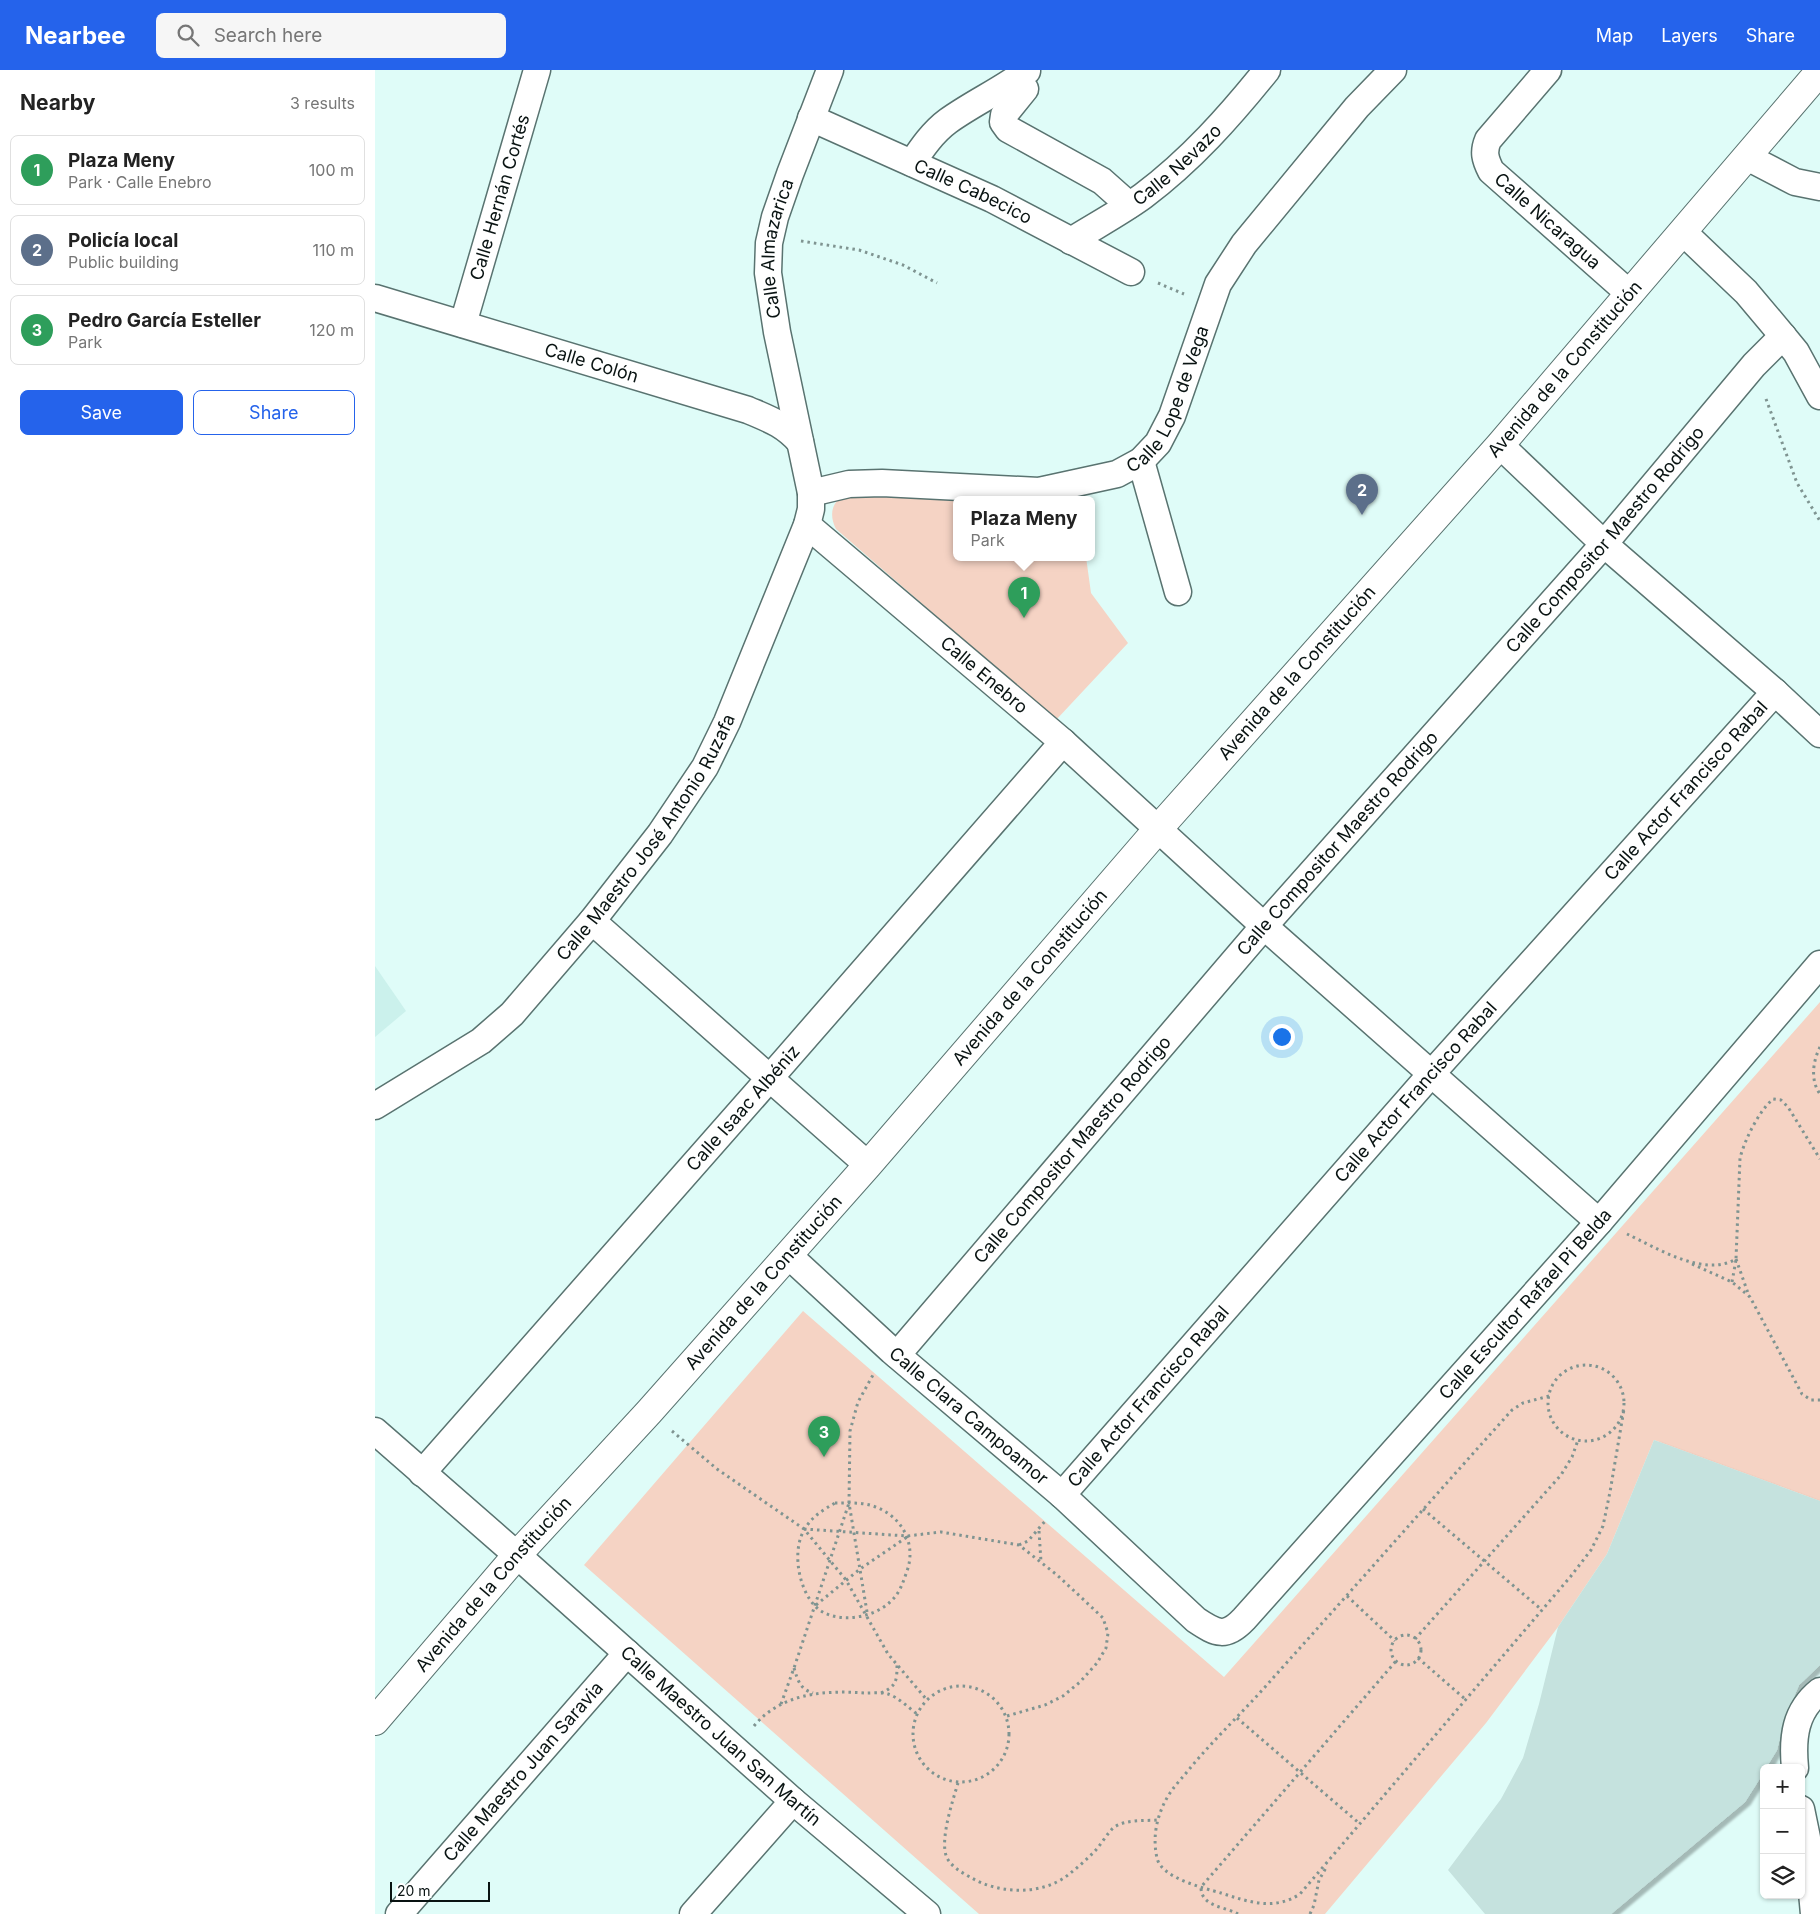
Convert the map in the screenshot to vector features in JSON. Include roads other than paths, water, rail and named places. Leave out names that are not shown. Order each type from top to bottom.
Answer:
[{"type":"street","name":"Calle Hernán Cortés","points":[[463,324],[537,70]]},
{"type":"street","name":"Calle Almazarica","points":[[811,493],[777,332],[769,273],[769,243],[790,174],[830,70]]},
{"type":"street","name":"Calle Nevazo","points":[[1071,241],[1129,205],[1173,172],[1229,118],[1267,70]]},
{"type":"street","name":"Calle Lope de Vega","points":[[811,493],[849,484],[1039,491],[1117,474],[1141,461],[1158,443],[1173,416],[1218,284],[1244,244],[1357,107],[1393,70]]},
{"type":"street","name":"Calle Nicaragua","points":[[1549,70],[1488,140],[1484,150],[1485,160],[1491,171],[1630,294]]},
{"type":"street","name":"Avenida de la Constitución","points":[[375,1721],[517,1554],[649,1412],[867,1165],[1158,829],[1500,445],[1820,71]]},
{"type":"street","points":[[912,163],[927,142],[947,122],[1021,76],[1025,89],[1004,115],[1003,122],[1008,128],[1102,181],[1129,205]]},
{"type":"street","name":"Calle Cabecico","points":[[811,118],[992,199],[1131,272]]},
{"type":"street","points":[[1747,157],[1795,182],[1820,187]]},
{"type":"street","points":[[1683,232],[1800,346],[1820,396]]},
{"type":"street","name":"Calle Colón","points":[[375,298],[747,410],[778,422],[800,442]]},
{"type":"street","name":"Calle Compositor Maestro Rodrigo","points":[[894,1353],[1264,926],[1604,544],[1754,365],[1800,346]]},
{"type":"street","points":[[1500,445],[1604,544],[1775,692],[1820,734]]},
{"type":"street","points":[[1141,461],[1178,592]]},
{"type":"street","name":"Calle Maestro José Antonio Ruzafa","points":[[375,1106],[481,1040],[512,1014],[592,921],[660,834],[705,767],[727,722],[807,526],[811,509],[811,493]]},
{"type":"street","name":"Calle Enebro","points":[[807,526],[1063,742],[1264,926],[1433,1073],[1599,1222]]},
{"type":"street","name":"Calle Actor Francisco Rabal","points":[[1062,1496],[1433,1073],[1775,692]]},
{"type":"street","name":"Calle Isaac Albéniz","points":[[422,1473],[1063,742]]},
{"type":"street","points":[[592,921],[867,1165]]},
{"type":"street","name":"Calle Escultor Rafael Pi Belda","points":[[1221,1633],[1234,1629],[1245,1618],[1599,1222],[1820,964]]},
{"type":"street","name":"Calle Clara Campoamor","points":[[788,1255],[894,1353],[1062,1496],[1197,1620],[1209,1629],[1221,1633]]},
{"type":"street","name":"Calle Maestro Juan San Martín","points":[[375,1431],[517,1554],[793,1801],[927,1914]]},
{"type":"street","name":"Calle Maestro Juan Saravia","points":[[399,1914],[627,1653]]},
{"type":"street","points":[[1795,1764],[1793,1751],[1799,1717],[1809,1700],[1820,1691]]},
{"type":"street","points":[[693,1914],[793,1801]]},
{"type":"street","points":[[1805,1828],[1814,1914]]},
{"type":"place","name":"Policía local","points":[[1362,515]]},
{"type":"place","name":"Plaza Meny","points":[[1024,618]]},
{"type":"place","name":"Pedro García Esteller","points":[[824,1457]]}]
